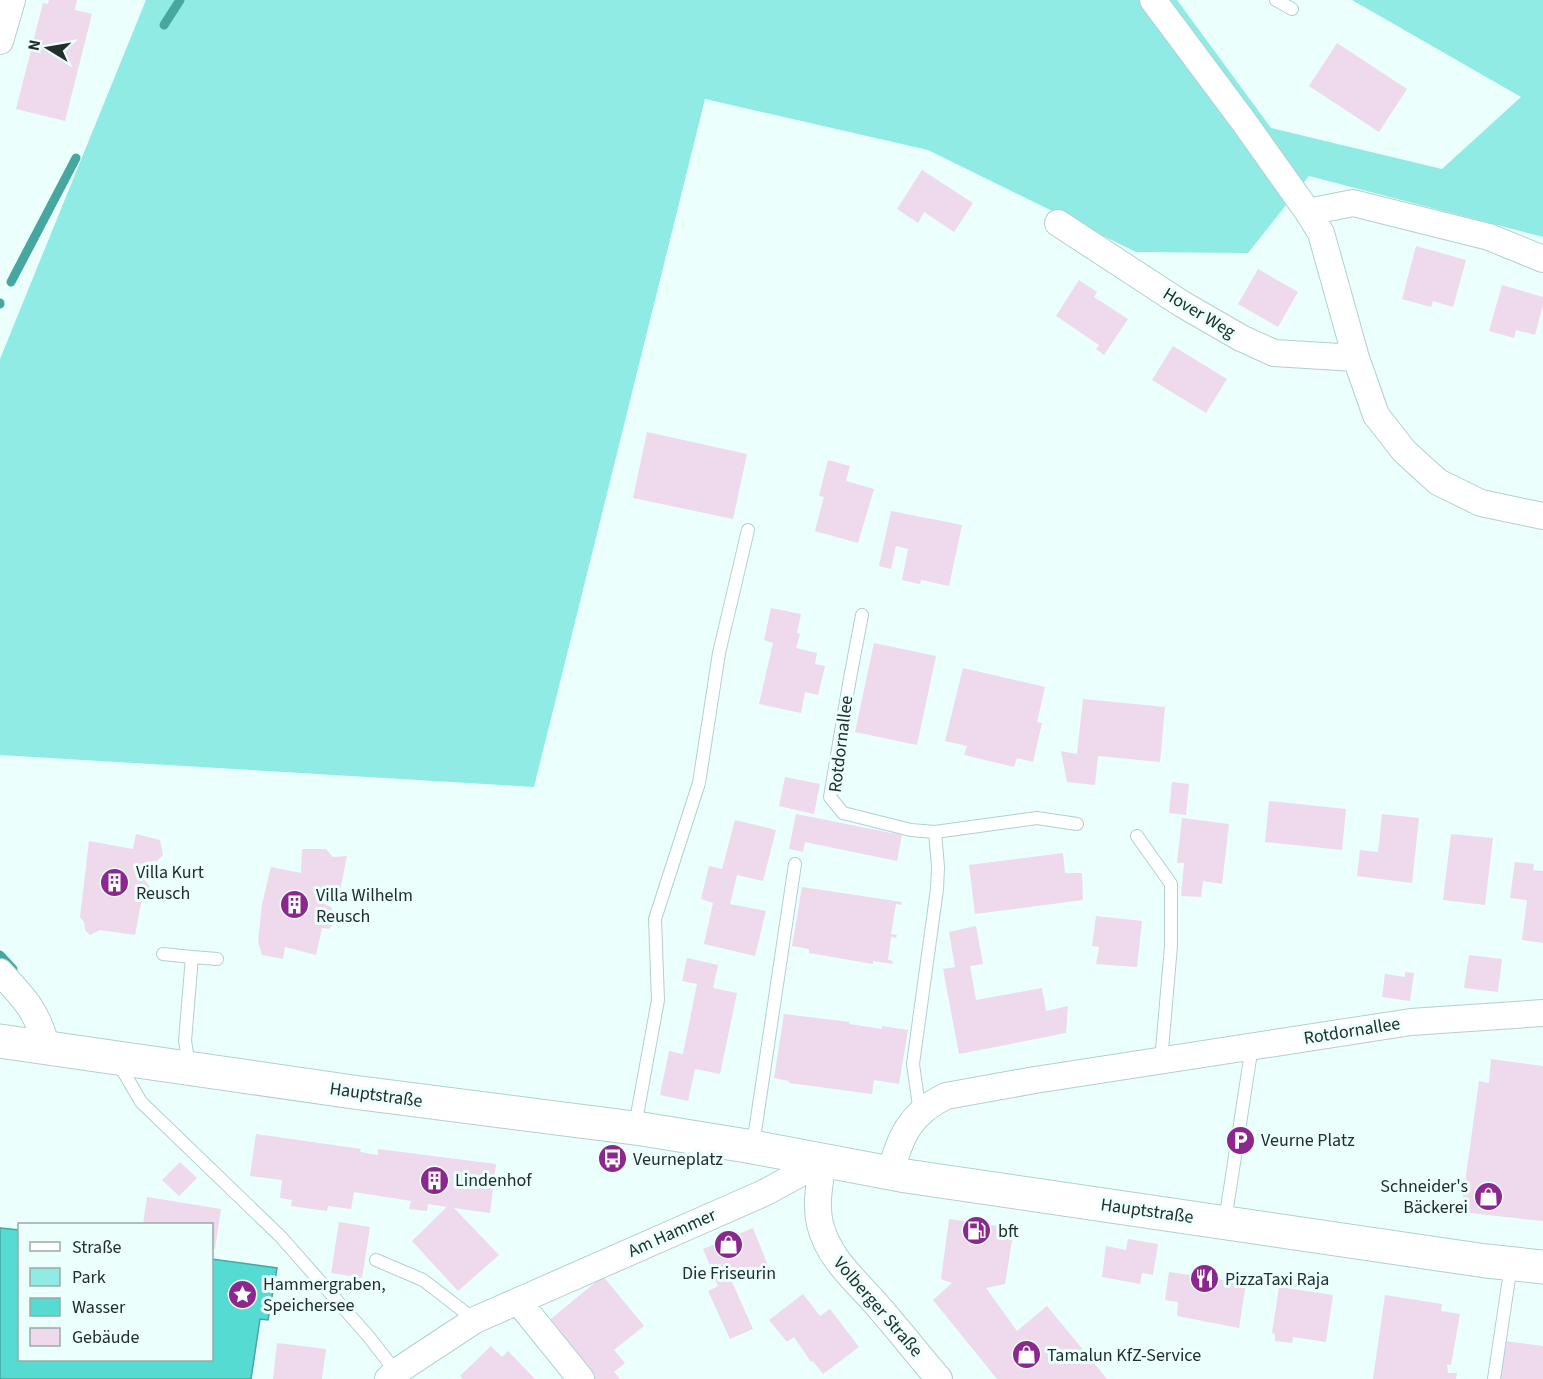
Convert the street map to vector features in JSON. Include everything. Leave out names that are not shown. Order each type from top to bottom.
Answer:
[{"type":"main road","name":"Hauptstraße","points":[[0,1041],[353,1092],[634,1128],[890,1173],[1511,1265],[1543,1267]]},
{"type":"street","points":[[0,41],[12,0]]},
{"type":"street","points":[[1153,0],[1245,122],[1321,233],[1356,358],[1376,414],[1404,451],[1438,482],[1480,503],[1543,516]]},
{"type":"street","points":[[1308,212],[1353,202],[1489,237],[1543,259]]},
{"type":"street","name":"Hover Weg","points":[[1058,223],[1182,304],[1241,338],[1274,353],[1356,358]]},
{"type":"street","points":[[0,972],[25,999],[40,1023],[46,1048]]},
{"type":"street","name":"Rotdornallee","points":[[890,1173],[900,1140],[909,1125],[934,1102],[946,1096],[1035,1080],[1411,1022],[1543,1013]]},
{"type":"street","name":"Am Hammer","points":[[392,1375],[475,1320],[764,1192],[823,1161]]},
{"type":"street","name":"Volberger Straße","points":[[823,1161],[817,1202],[819,1222],[833,1257],[883,1311],[939,1379]]},
{"type":"street","points":[[518,1301],[580,1379]]},
{"type":"lane","points":[[1276,0],[1292,9]]},
{"type":"lane","points":[[634,1128],[658,1000],[655,918],[699,783],[719,653],[748,530]]},
{"type":"lane","name":"Rotdornallee","points":[[862,615],[830,797],[843,813],[911,830],[935,832],[1037,818],[1077,824]]},
{"type":"lane","points":[[920,1113],[912,1064],[937,889],[939,867],[935,832]]},
{"type":"lane","points":[[1137,836],[1171,884],[1171,946],[1161,1060]]},
{"type":"lane","points":[[753,1148],[795,864]]},
{"type":"lane","points":[[163,954],[217,959]]},
{"type":"lane","points":[[189,1069],[185,1041],[192,957]]},
{"type":"lane","points":[[1225,1222],[1252,1046]]},
{"type":"lane","points":[[116,1058],[141,1102],[281,1237],[369,1337],[392,1375]]},
{"type":"lane","points":[[376,1260],[423,1280],[475,1320]]},
{"type":"lane","points":[[1494,1379],[1511,1265]]},
{"type":"green space","points":[[146,0],[1177,0],[1271,128],[1442,169],[1521,97],[1352,0],[1543,0],[1543,237],[1309,176],[1248,253],[1136,252],[928,150],[705,99],[534,787],[0,755],[0,359]]},
{"type":"water","name":"Hammergraben, Speichersee","points":[[0,1228],[18,1230],[18,1361],[213,1361],[213,1259],[277,1268],[268,1320],[260,1319],[251,1379],[0,1379]]},
{"type":"building","points":[[49,0],[77,0],[75,10],[92,14],[65,121],[16,109],[43,3],[48,4]]},
{"type":"building","points":[[1337,43],[1407,89],[1379,132],[1309,86]]},
{"type":"building","points":[[922,170],[973,203],[954,232],[924,212],[918,223],[897,209]]},
{"type":"building","points":[[1416,246],[1466,260],[1453,307],[1433,301],[1431,307],[1402,299]]},
{"type":"building","points":[[1258,269],[1298,292],[1278,327],[1238,304]]},
{"type":"building","points":[[1079,280],[1097,292],[1094,297],[1128,319],[1104,355],[1096,349],[1099,345],[1056,316]]},
{"type":"building","points":[[1502,285],[1543,297],[1535,335],[1516,330],[1514,338],[1489,331]]},
{"type":"building","points":[[1173,346],[1227,379],[1206,413],[1152,380]]},
{"type":"building","points":[[647,432],[747,454],[733,519],[633,498]]},
{"type":"building","points":[[828,460],[850,466],[846,481],[874,489],[858,543],[815,531],[824,497],[819,496]]},
{"type":"building","points":[[891,511],[962,525],[949,586],[921,580],[920,584],[902,580],[908,549],[896,546],[891,569],[879,566]]},
{"type":"building","points":[[771,608],[801,614],[797,633],[800,634],[796,648],[817,653],[815,664],[825,666],[818,695],[805,692],[801,713],[759,704],[773,643],[764,640]]},
{"type":"building","points":[[874,643],[936,656],[917,745],[855,732]]},
{"type":"building","points":[[963,668],[1045,687],[1037,722],[1042,723],[1033,762],[1017,758],[1014,767],[964,755],[967,746],[945,741]]},
{"type":"building","points":[[1083,699],[1165,707],[1160,762],[1098,756],[1095,785],[1067,782],[1061,751],[1077,754]]},
{"type":"building","points":[[785,777],[820,784],[814,814],[779,806]]},
{"type":"building","points":[[1172,782],[1189,784],[1186,815],[1169,813]]},
{"type":"building","points":[[1269,801],[1346,809],[1342,850],[1265,842]]},
{"type":"building","points":[[796,814],[902,835],[897,861],[805,842],[803,852],[789,849]]},
{"type":"building","points":[[1382,814],[1419,818],[1412,883],[1357,876],[1360,850],[1378,852]]},
{"type":"building","points":[[1182,818],[1229,824],[1222,884],[1203,881],[1201,897],[1181,896],[1184,863],[1177,863]]},
{"type":"building","points":[[735,820],[776,830],[763,881],[737,875],[730,904],[766,911],[755,956],[704,944],[713,903],[701,899],[709,866],[722,869]]},
{"type":"building","name":"Villa Kurt Reusch","points":[[136,834],[160,840],[163,855],[157,861],[145,862],[143,878],[150,887],[150,894],[142,898],[135,935],[100,930],[90,935],[85,930],[84,922],[80,917],[89,841],[133,849]]},
{"type":"building","points":[[1451,834],[1493,838],[1485,905],[1443,900]]},
{"type":"building","name":"Villa Wilhelm Reusch","points":[[302,849],[326,849],[333,857],[347,856],[340,891],[328,889],[323,903],[331,907],[334,923],[329,929],[322,928],[316,955],[285,947],[283,959],[262,955],[258,942],[262,904],[271,867],[301,873]]},
{"type":"building","points":[[1063,853],[1065,873],[1082,873],[1083,900],[975,914],[969,865]]},
{"type":"building","points":[[1515,862],[1534,864],[1533,870],[1543,871],[1543,943],[1522,940],[1527,900],[1510,898]]},
{"type":"building","points":[[802,887],[902,902],[901,905],[896,904],[891,934],[897,935],[896,938],[891,937],[888,960],[893,961],[892,964],[873,961],[873,964],[809,953],[809,949],[792,946]]},
{"type":"building","points":[[1096,916],[1142,921],[1137,967],[1096,964],[1099,947],[1092,946]]},
{"type":"building","points":[[976,926],[983,964],[970,966],[976,1000],[1042,988],[1046,1011],[1068,1006],[1066,1033],[959,1054],[943,969],[955,967],[949,932]]},
{"type":"building","points":[[1469,955],[1502,959],[1498,992],[1464,988]]},
{"type":"building","points":[[687,958],[718,965],[713,988],[737,993],[720,1074],[695,1069],[688,1101],[660,1095],[669,1051],[683,1054],[697,984],[682,981]]},
{"type":"building","points":[[1405,972],[1414,973],[1410,1001],[1382,997],[1385,974],[1405,977]]},
{"type":"building","points":[[784,1014],[850,1022],[849,1024],[882,1029],[882,1026],[908,1030],[899,1084],[874,1080],[872,1094],[789,1083],[789,1081],[774,1078]]},
{"type":"building","points":[[1491,1059],[1543,1066],[1543,1221],[1461,1212],[1479,1081],[1489,1083]]},
{"type":"building","points":[[256,1134],[361,1149],[360,1152],[378,1155],[378,1149],[496,1164],[490,1213],[454,1208],[499,1255],[458,1291],[412,1241],[447,1207],[428,1204],[427,1211],[409,1209],[411,1201],[354,1192],[351,1209],[328,1206],[327,1211],[291,1206],[292,1200],[280,1198],[282,1180],[250,1176]]},
{"type":"building","points":[[180,1162],[197,1178],[179,1196],[162,1180]]},
{"type":"building","points":[[147,1197],[221,1209],[215,1249],[213,1249],[213,1223],[143,1223]]},
{"type":"building","points":[[949,1219],[1014,1228],[1005,1284],[986,1288],[1017,1331],[1047,1306],[1107,1379],[997,1379],[933,1300],[952,1283],[941,1279]]},
{"type":"building","points":[[339,1222],[370,1227],[362,1278],[331,1273]]},
{"type":"building","points":[[753,1228],[769,1268],[732,1282],[753,1329],[730,1339],[708,1291],[718,1286],[703,1249]]},
{"type":"building","points":[[1128,1239],[1158,1244],[1153,1275],[1142,1273],[1140,1284],[1102,1277],[1106,1246],[1126,1250]]},
{"type":"building","points":[[1169,1272],[1246,1283],[1239,1328],[1177,1316],[1178,1302],[1165,1300]]},
{"type":"building","points":[[603,1276],[644,1326],[614,1350],[625,1363],[614,1372],[620,1379],[592,1379],[546,1323]]},
{"type":"building","points":[[1279,1287],[1333,1295],[1326,1342],[1293,1337],[1292,1343],[1275,1341],[1275,1334],[1272,1333]]},
{"type":"building","points":[[803,1294],[820,1316],[830,1309],[859,1347],[823,1374],[813,1361],[811,1362],[794,1337],[787,1342],[769,1320]]},
{"type":"building","points":[[1385,1295],[1442,1304],[1441,1311],[1460,1314],[1451,1365],[1447,1364],[1448,1373],[1457,1373],[1456,1379],[1373,1379]]},
{"type":"building","points":[[1504,1341],[1543,1346],[1543,1379],[1498,1379]]},
{"type":"building","points":[[277,1343],[326,1349],[322,1379],[273,1379]]},
{"type":"building","points":[[491,1346],[502,1357],[508,1351],[535,1379],[463,1379],[460,1376]]},
{"type":"waterway","points":[[164,25],[180,0]]},
{"type":"waterway","points":[[11,282],[76,158]]},
{"type":"waterway","points":[[0,955],[13,969]]},
{"type":"place","name":"Villa Kurt Reusch","points":[[115,882]]},
{"type":"place","name":"Villa Wilhelm Reusch","points":[[295,905]]},
{"type":"place","name":"Veurne Platz","points":[[1240,1140]]},
{"type":"place","name":"Veurneplatz","points":[[612,1159]]},
{"type":"place","name":"Lindenhof","points":[[434,1180]]},
{"type":"place","name":"Schneider's Bäckerei","points":[[1489,1196]]},
{"type":"place","name":"bft","points":[[977,1231]]},
{"type":"place","name":"Die Friseurin","points":[[729,1244]]},
{"type":"place","name":"PizzaTaxi Raja","points":[[1204,1279]]},
{"type":"place","name":"Hammergraben, Speichersee","points":[[242,1294]]},
{"type":"place","name":"Tamalun KfZ-Service","points":[[1026,1355]]}]
